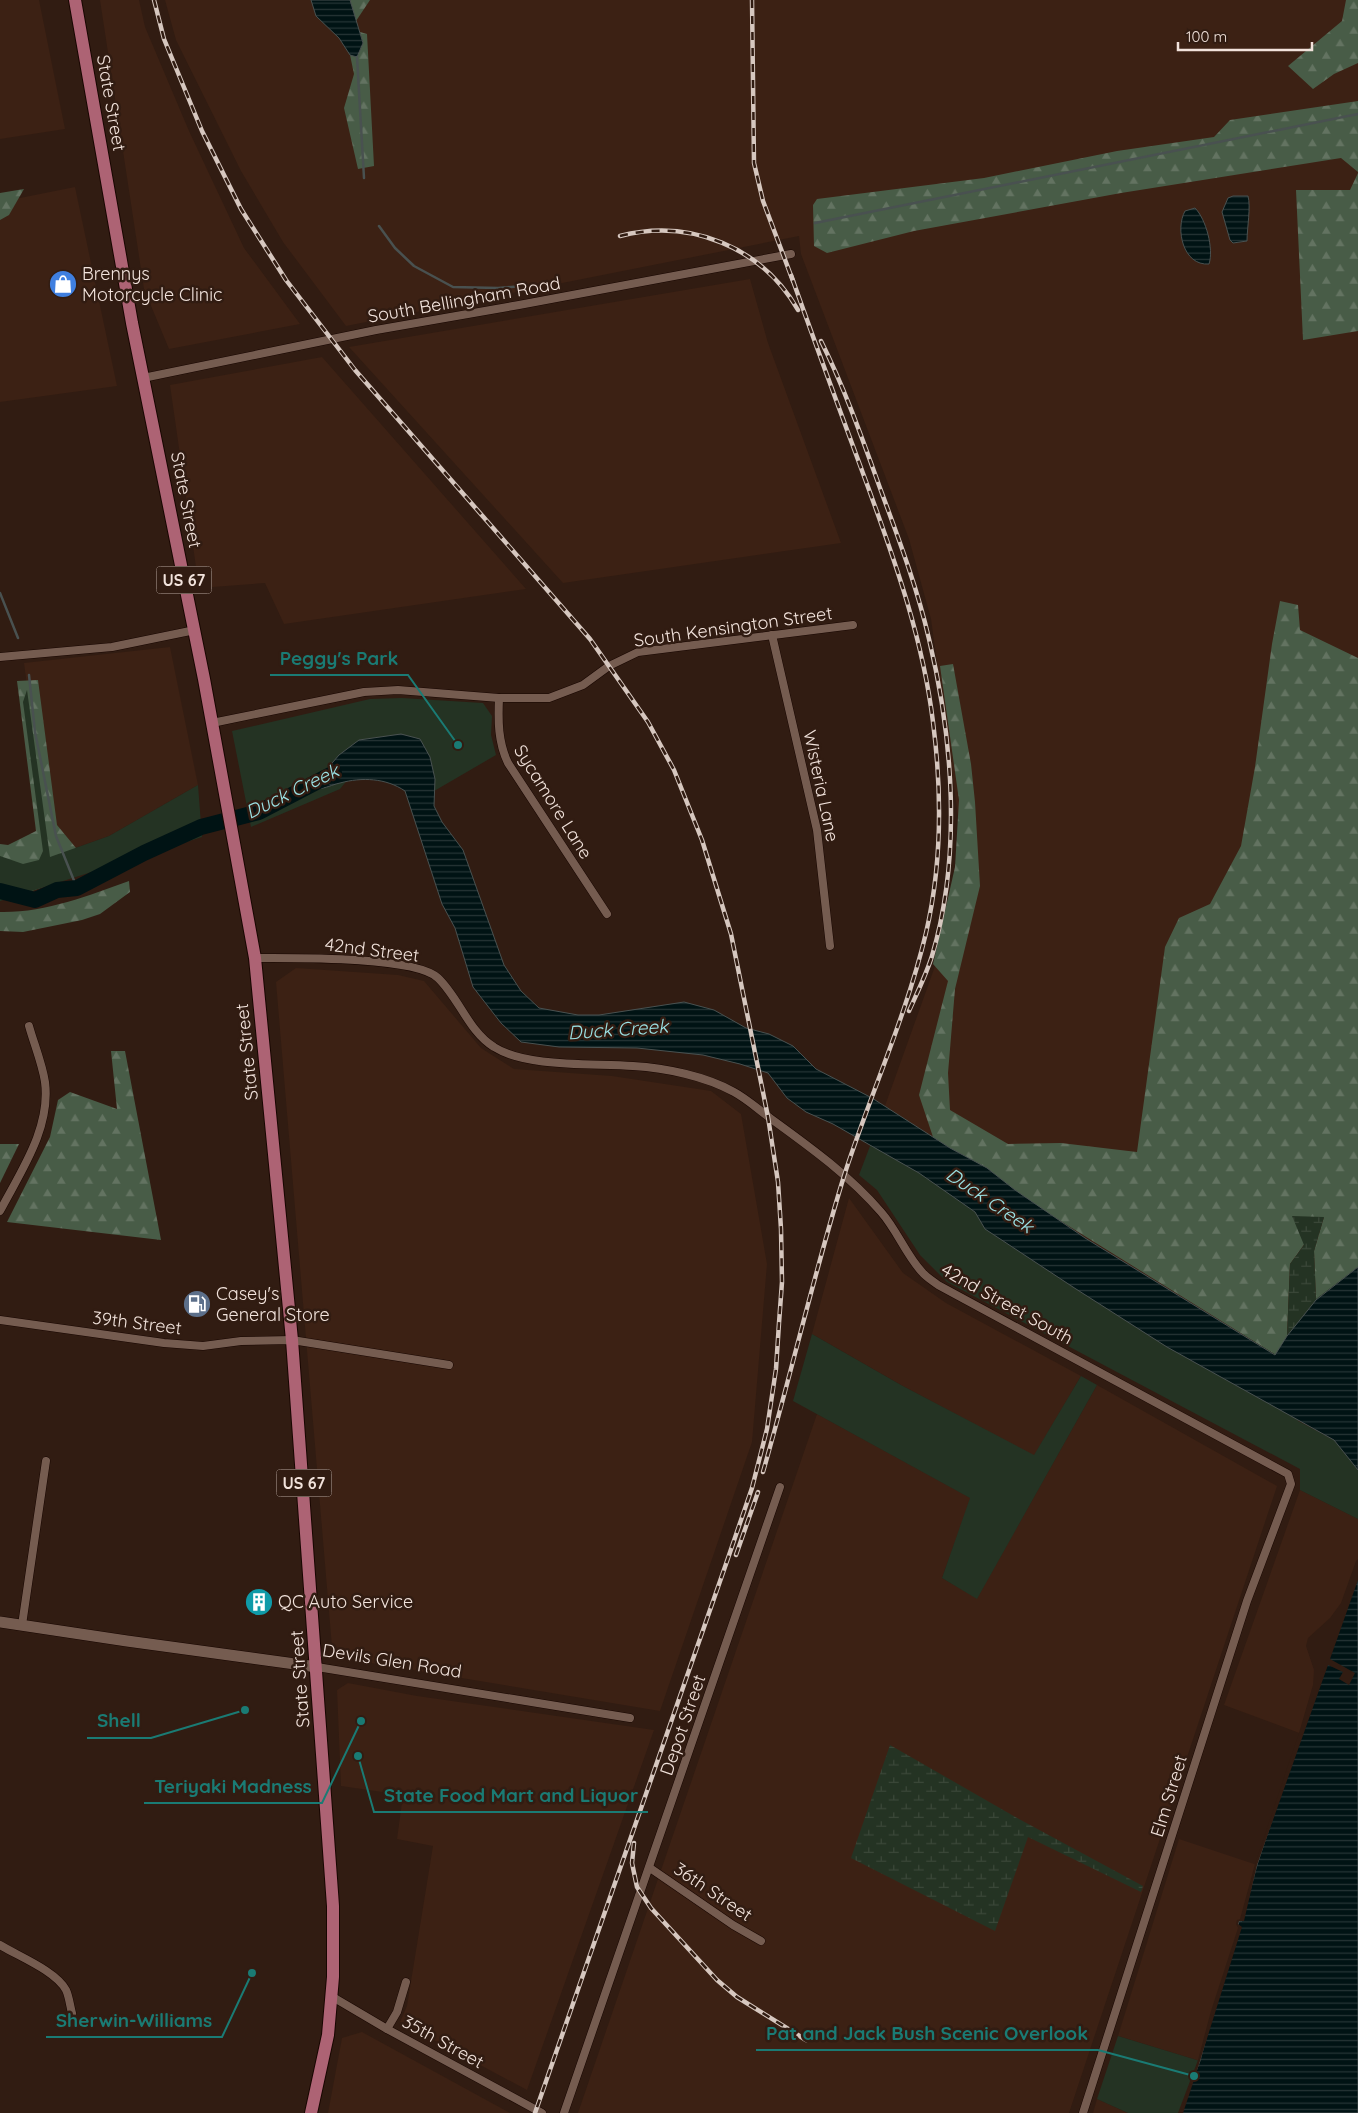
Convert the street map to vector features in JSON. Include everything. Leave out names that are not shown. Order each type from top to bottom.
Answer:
[{"type":"main road","name":"State Street","points":[[75,0],[143,378],[212,723],[255,958],[292,1340],[333,1906],[328,2035],[311,2113]]},
{"type":"main road","name":"Devils Glen Road","points":[[0,1622],[317,1666]]},
{"type":"street","name":"South Bellingham Road","points":[[143,378],[376,330],[519,306],[791,254]]},
{"type":"street","name":"South Kensington Street","points":[[212,723],[364,692],[398,690],[499,698],[549,698],[583,685],[614,663],[638,652],[853,625]]},
{"type":"street","points":[[0,657],[112,647],[194,630]]},
{"type":"street","name":"Wisteria Lane","points":[[772,635],[817,830],[830,946]]},
{"type":"street","name":"Sycamore Lane","points":[[499,698],[499,734],[502,751],[508,763],[608,914]]},
{"type":"street","name":"42nd Street","points":[[255,958],[338,959],[417,967],[437,977],[458,1002],[474,1028],[493,1047],[518,1057],[560,1063],[634,1066],[657,1069]]},
{"type":"street","points":[[0,1211],[36,1142],[45,1111],[45,1081],[29,1026]]},
{"type":"street","name":"42nd Street South","points":[[657,1069],[707,1081],[735,1092],[821,1155],[845,1175],[882,1213],[922,1272],[938,1285],[1288,1474],[1291,1484],[1289,1490]]},
{"type":"street","name":"39th Street","points":[[0,1320],[164,1343],[203,1346],[241,1341],[292,1340],[449,1365]]},
{"type":"street","points":[[22,1625],[46,1461]]},
{"type":"street","name":"Depot Street","points":[[564,2113],[780,1487]]},
{"type":"street","name":"Elm Street","points":[[1083,2113],[1247,1601],[1289,1490]]},
{"type":"street","name":"Devils Glen Road","points":[[317,1666],[630,1718]]},
{"type":"street","name":"36th Street","points":[[650,1868],[761,1941]]},
{"type":"street","points":[[0,1945],[50,1973],[59,1981],[66,1990],[72,2013]]},
{"type":"street","points":[[387,2029],[397,2012],[406,1982]]},
{"type":"street","name":"35th Street","points":[[331,1996],[387,2029],[542,2113]]},
{"type":"shaded area","points":[[0,0],[39,0],[65,129],[0,139]]},
{"type":"shaded area","points":[[100,0],[139,0],[145,27],[189,131],[244,248],[300,324],[169,349],[144,289]]},
{"type":"shaded area","points":[[165,0],[1358,0],[1358,1267],[1343,1278],[1276,1355],[881,1117],[944,941],[960,831],[931,619],[909,539],[801,254],[799,236],[346,326],[283,242],[241,171],[176,40]]},
{"type":"shaded area","points":[[75,187],[117,386],[0,402],[0,202]]},
{"type":"shaded area","points":[[750,279],[768,343],[841,543],[563,583],[349,347]]},
{"type":"shaded area","points":[[322,357],[526,589],[284,624],[265,583],[199,588],[170,385]]},
{"type":"shaded area","points":[[170,647],[198,785],[109,836],[50,857],[24,663]]},
{"type":"shaded area","points":[[296,968],[398,975],[424,981],[481,1048],[514,1069],[612,1076],[711,1091],[741,1114],[767,1264],[752,1442],[660,1711],[347,1659],[332,1647],[276,982]]},
{"type":"shaded area","points":[[849,1198],[903,1273],[946,1303],[1081,1376],[1034,1456],[901,1385],[812,1334]]},
{"type":"shaded area","points":[[1097,1385],[1277,1486],[1069,2113],[578,2113],[817,1414],[971,1498],[942,1578],[977,1598]]},
{"type":"shaded area","points":[[1300,1490],[1358,1519],[1358,1562],[1316,1670],[1316,1685],[1302,1734],[1224,1705]]},
{"type":"shaded area","points":[[348,1683],[417,1696],[654,1730],[527,2090],[400,2022],[407,2006],[433,1846],[397,1839],[403,1795],[341,1786],[337,1690]]},
{"type":"shaded area","points":[[1179,1839],[1257,1865],[1200,2061],[1118,2036]]},
{"type":"shaded area","points":[[362,2032],[510,2113],[328,2113],[342,2038]]},
{"type":"shaded area","points":[[1097,2099],[1128,2113],[1093,2113]]},
{"type":"green space","points":[[350,0],[370,0],[356,21]]},
{"type":"green space","points":[[1346,0],[1358,0],[1358,63],[1334,74],[1313,89],[1288,66],[1342,21]]},
{"type":"green space","points":[[360,32],[367,34],[374,166],[358,169],[344,108],[354,74],[350,55],[357,57],[363,43]]},
{"type":"green space","points":[[1358,101],[1358,172],[1341,158],[1121,193],[914,231],[827,253],[814,246],[813,205],[817,199],[984,178],[1117,151],[1214,137],[1230,120]]},
{"type":"green space","points":[[1358,173],[1358,331],[1303,340],[1296,190],[1350,190]]},
{"type":"green space","points":[[24,189],[9,215],[0,220],[0,193]]},
{"type":"green space","points":[[1280,601],[1298,605],[1300,630],[1358,658],[1358,1267],[1316,1300],[1314,1251],[1324,1217],[1290,1264],[1287,1336],[1276,1355],[935,1143],[919,1095],[948,981],[933,964],[955,867],[959,800],[940,666],[953,664],[971,764],[980,886],[955,989],[948,1073],[950,1110],[1008,1144],[1061,1143],[1137,1152],[1165,947],[1179,918],[1210,904],[1241,846]]},
{"type":"green space","points":[[38,680],[57,825],[76,848],[121,859],[32,891],[0,886],[0,844],[8,845],[36,831],[17,681]]},
{"type":"green space","points":[[27,690],[50,857],[109,836],[198,785],[202,837],[0,901],[0,856],[23,864],[39,860],[43,851],[23,702]]},
{"type":"green space","points":[[402,698],[483,703],[492,716],[491,735],[496,755],[429,794],[367,756],[340,789],[251,827],[232,731],[370,699]]},
{"type":"green space","points":[[129,881],[130,892],[100,914],[82,920],[23,932],[0,931],[0,912],[17,912],[50,907]]},
{"type":"green space","points":[[111,1051],[125,1051],[161,1240],[7,1222],[50,1137],[58,1100],[70,1092],[117,1109]]},
{"type":"green space","points":[[881,1117],[1276,1355],[1298,1421],[1334,1440],[1358,1470],[1358,1519],[1300,1490],[1300,1469],[947,1282],[920,1255],[877,1190],[859,1175]]},
{"type":"green space","points":[[0,1144],[19,1144],[0,1183]]},
{"type":"green space","points":[[1292,1216],[1324,1217],[1314,1251],[1316,1299],[1358,1267],[1276,1355],[1287,1336],[1290,1264],[1304,1245]]},
{"type":"green space","points":[[812,1334],[901,1385],[1034,1455],[1081,1376],[1097,1385],[977,1599],[942,1578],[970,1498],[793,1401]]},
{"type":"green space","points":[[890,1745],[1019,1819],[1143,1886],[1141,1892],[1028,1837],[995,1931],[851,1858]]},
{"type":"green space","points":[[1118,2036],[1200,2061],[1180,2113],[1128,2113],[1097,2099]]},
{"type":"water","points":[[311,0],[350,0],[363,43],[357,57],[350,55],[339,38],[316,16]]},
{"type":"water","points":[[1248,196],[1247,241],[1233,243],[1230,240],[1222,212],[1228,198]]},
{"type":"water","points":[[1195,208],[1203,219],[1208,234],[1210,243],[1209,264],[1200,263],[1187,253],[1181,236],[1182,219],[1185,211]]},
{"type":"water","points":[[401,734],[420,739],[430,757],[435,779],[434,806],[442,822],[463,850],[504,965],[521,991],[539,1008],[578,1015],[599,1015],[684,1002],[714,1010],[746,1028],[769,1034],[793,1046],[816,1069],[872,1098],[950,1148],[987,1168],[1015,1190],[1085,1238],[1275,1355],[1287,1336],[1316,1300],[1358,1267],[1358,1470],[1334,1440],[1167,1347],[1076,1289],[985,1229],[975,1212],[919,1173],[833,1124],[806,1112],[787,1098],[768,1073],[703,1055],[637,1048],[559,1047],[521,1042],[501,1023],[473,987],[455,928],[442,904],[405,791],[390,783],[365,779],[348,781],[317,789],[315,783],[339,755],[359,740]]},
{"type":"water","points":[[1358,1562],[1358,2113],[1180,2113],[1200,2061],[1213,2012],[1240,1927],[1238,1925],[1239,1921],[1242,1921],[1257,1865]]},
{"type":"pier","points":[[1358,1559],[1358,1580],[1330,1659],[1355,1673],[1349,1685],[1339,1679],[1343,1672],[1328,1665],[1257,1865],[1244,1921],[1239,1921],[1238,1924],[1242,1927],[1183,2113],[1178,2113],[1198,2060],[1211,2011],[1238,1928],[1237,1920],[1240,1919],[1255,1864],[1313,1685],[1314,1670],[1306,1646],[1308,1638],[1330,1618],[1341,1603]]},
{"type":"waterway","points":[[357,57],[364,178]]},
{"type":"waterway","points":[[815,223],[1358,114]]},
{"type":"waterway","points":[[379,226],[395,248],[414,266],[453,287],[498,288],[524,286]]},
{"type":"waterway","points":[[0,593],[18,638]]},
{"type":"waterway","points":[[29,675],[35,732],[56,836],[77,888]]},
{"type":"waterway","name":"Duck Creek","points":[[0,891],[35,900],[57,890],[77,888],[144,853],[201,827],[259,812],[334,773]]},
{"type":"railway","points":[[154,0],[164,39],[202,131],[241,209],[286,280],[355,370],[590,639],[648,722],[674,770],[702,840],[731,934],[768,1117],[778,1182],[782,1282],[776,1369],[767,1429],[752,1488],[535,2113]]},
{"type":"railway","points":[[752,0],[754,163],[763,201],[793,281]]},
{"type":"railway","points":[[620,236],[646,231],[672,231],[698,235],[722,243],[744,254],[765,269],[783,288],[798,310]]},
{"type":"railway","points":[[763,1472],[844,1176],[918,964],[931,907],[938,854],[939,828],[938,775],[933,722],[923,662],[915,632],[889,545],[791,275]]},
{"type":"railway","points":[[821,341],[853,414],[913,581],[929,639],[944,717],[951,797],[951,838],[948,878],[932,956],[909,1011]]},
{"type":"railway","points":[[736,1555],[758,1492]]},
{"type":"railway","points":[[634,1843],[632,1863],[637,1887],[651,1908],[717,1980],[737,1997],[806,2040]]},
{"type":"place","name":"Brennys Motorcycle Clinic","points":[[63,284]]},
{"type":"place","name":"Peggy's Park","points":[[458,745]]},
{"type":"place","name":"Casey's General Store","points":[[197,1304]]},
{"type":"place","name":"QC Auto Service","points":[[259,1602]]},
{"type":"place","name":"Shell","points":[[245,1710]]},
{"type":"place","name":"Teriyaki Madness","points":[[361,1721]]},
{"type":"place","name":"State Food Mart and Liquor","points":[[358,1756]]},
{"type":"place","name":"Sherwin-Williams","points":[[252,1973]]},
{"type":"place","name":"Pat and Jack Bush Scenic Overlook","points":[[1194,2076]]}]
